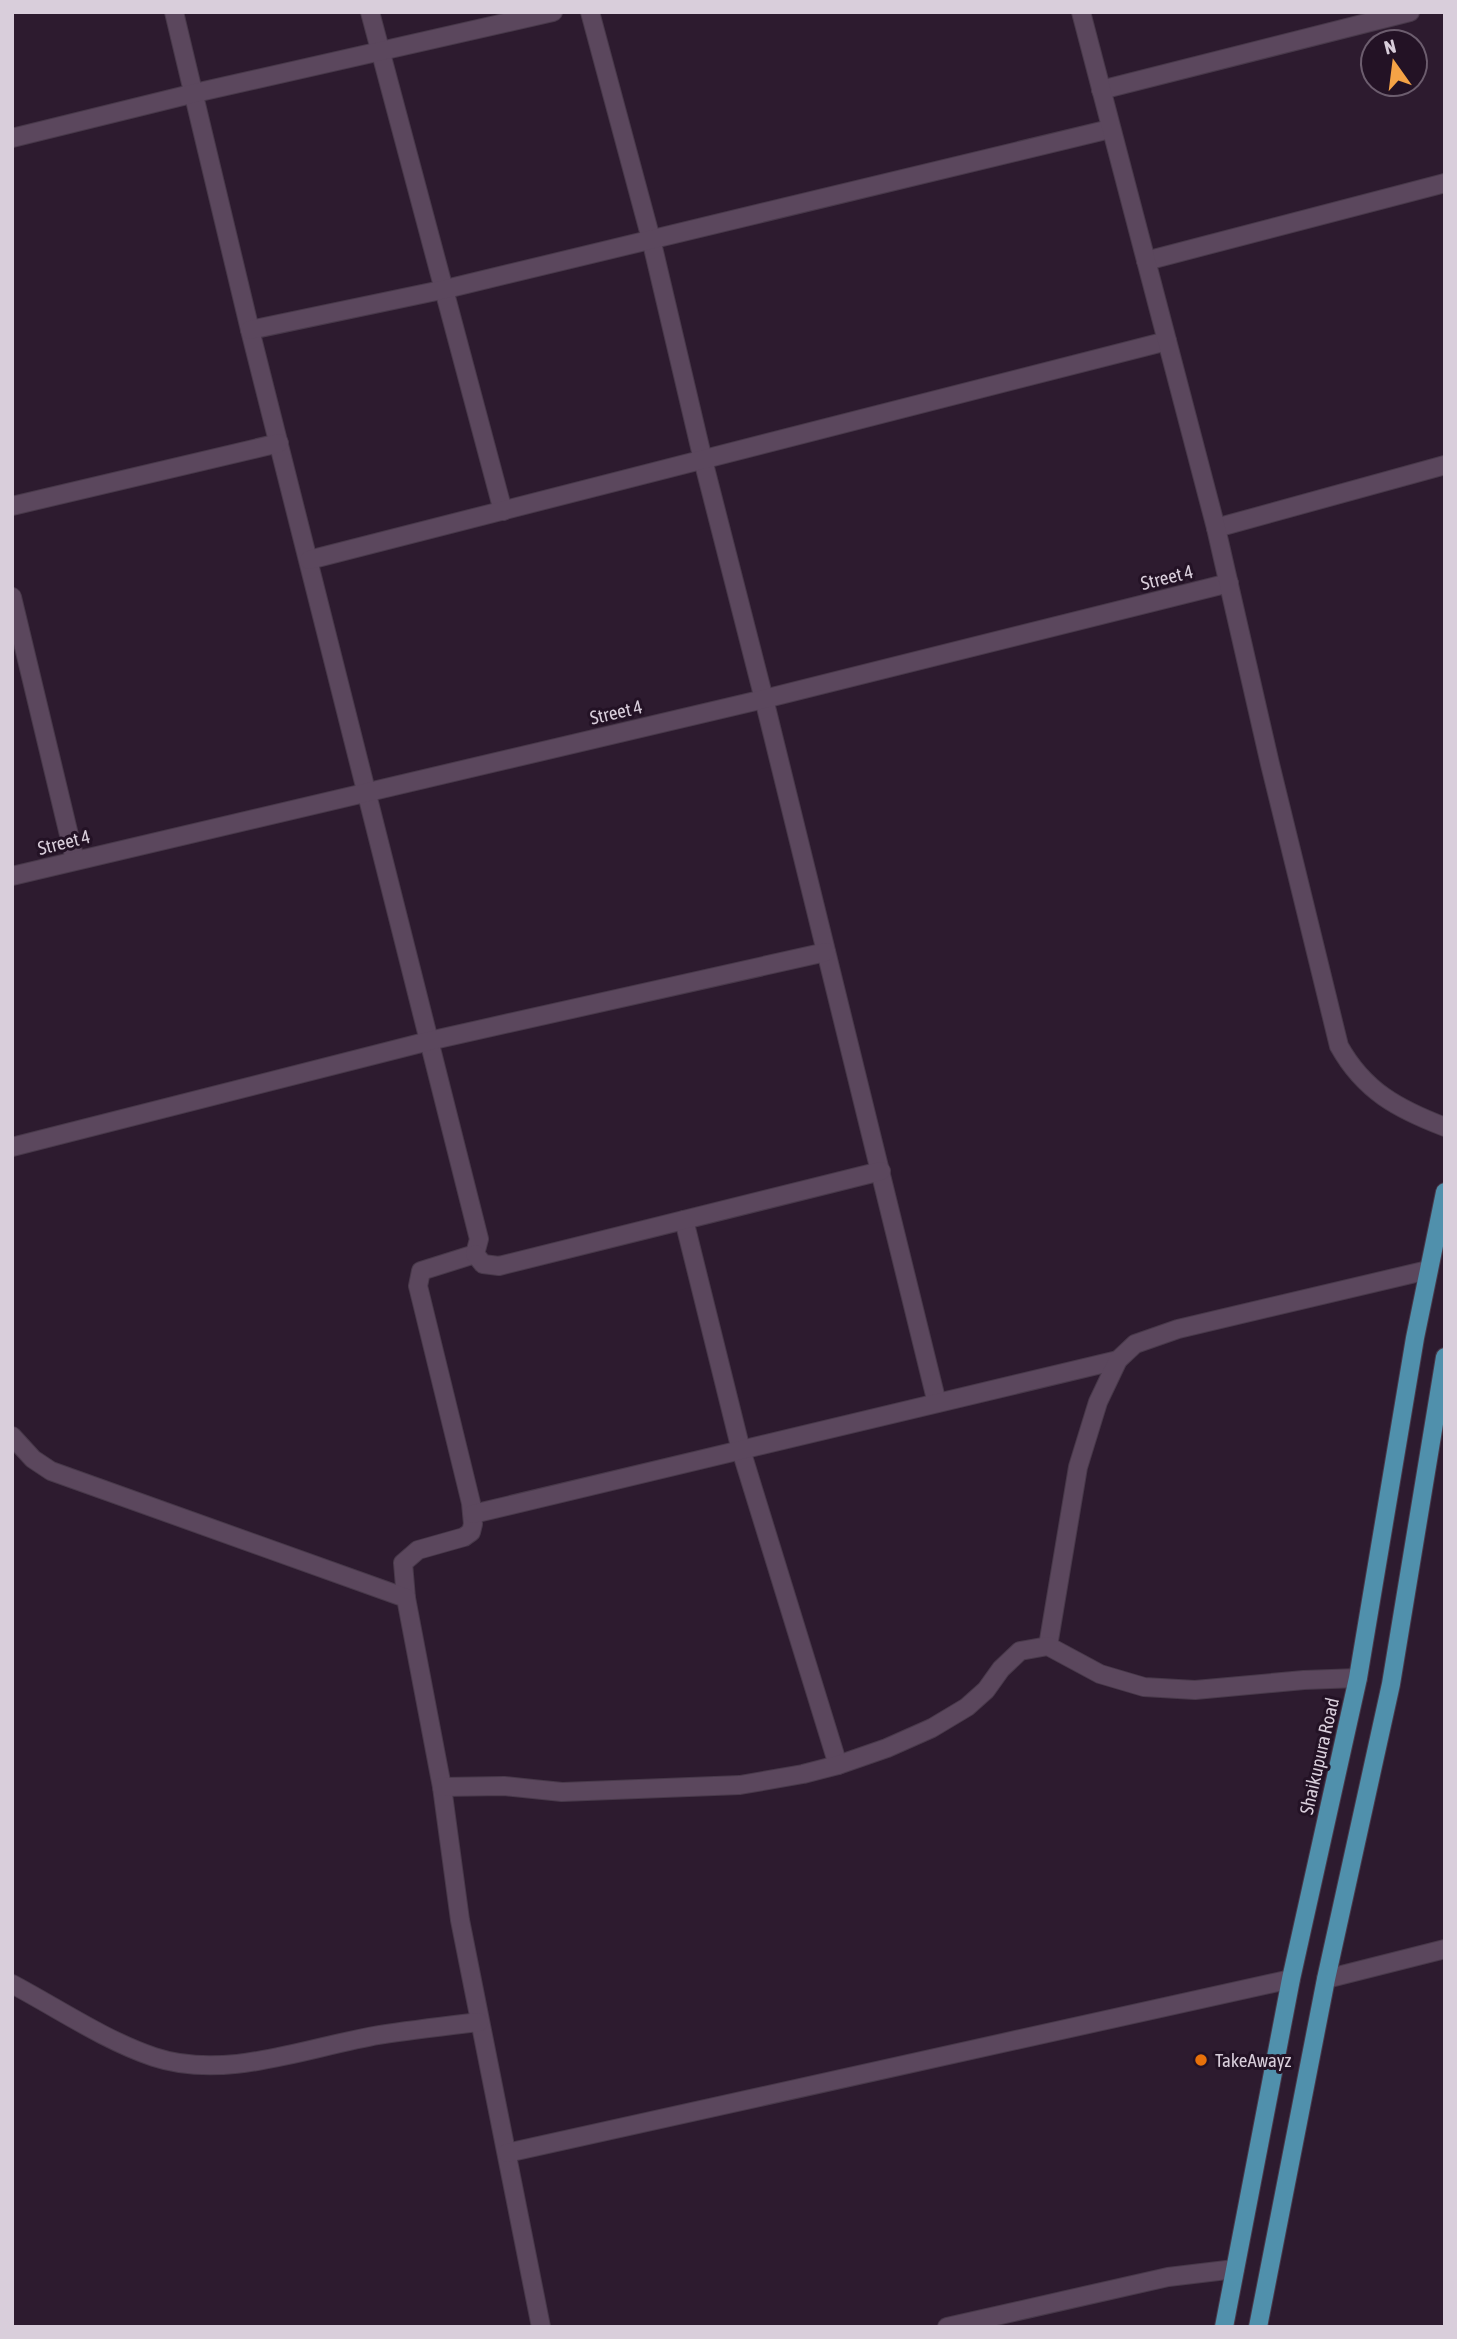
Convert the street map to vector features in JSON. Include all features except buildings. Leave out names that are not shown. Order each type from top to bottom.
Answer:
[{"type":"main road","name":"Shaikupura Road","points":[[1224,2327],[1291,1979],[1358,1678],[1415,1338],[1445,1192]]},
{"type":"main road","points":[[1258,2327],[1326,1979],[1391,1684],[1445,1357]]},
{"type":"street","points":[[174,12],[250,330],[479,1239],[475,1254]]},
{"type":"street","points":[[370,12],[503,511]]},
{"type":"street","points":[[12,138],[195,93],[553,12]]},
{"type":"street","points":[[590,12],[651,239],[703,460],[937,1404]]},
{"type":"street","points":[[1081,12],[1216,528],[1339,1046],[1350,1067],[1386,1100],[1445,1127]]},
{"type":"street","points":[[1101,90],[1410,12]]},
{"type":"street","points":[[250,330],[446,289],[1110,129]]},
{"type":"street","points":[[1146,261],[1445,183]]},
{"type":"street","points":[[309,560],[1167,341]]},
{"type":"street","points":[[12,506],[279,443]]},
{"type":"street","points":[[1216,528],[1445,465]]},
{"type":"street","name":"Street 4","points":[[12,876],[764,699],[1229,583]]},
{"type":"street","points":[[12,597],[75,860]]},
{"type":"street","points":[[12,1147],[429,1041],[826,952]]},
{"type":"street","points":[[475,1254],[483,1264],[499,1266],[881,1171]]},
{"type":"street","points":[[684,1220],[741,1450],[838,1765]]},
{"type":"street","points":[[475,1254],[421,1271],[418,1286],[473,1514],[473,1524],[471,1532],[464,1536],[418,1550],[403,1563],[406,1598],[442,1787],[460,1920],[541,2327]]},
{"type":"street","points":[[1048,1646],[1078,1467],[1098,1402],[1118,1360],[1135,1344],[1178,1329],[1429,1270]]},
{"type":"street","points":[[473,1514],[1118,1360]]},
{"type":"street","points":[[12,1436],[33,1459],[51,1471],[406,1598]]},
{"type":"street","points":[[442,1787],[504,1786],[562,1792],[693,1788],[740,1785],[838,1765],[887,1748],[932,1728],[967,1707],[986,1690],[1001,1669],[1020,1651],[1048,1646],[1100,1674],[1144,1687],[1195,1690],[1358,1678]]},
{"type":"street","points":[[1326,1979],[1445,1949]]},
{"type":"street","points":[[507,2153],[1291,1979]]},
{"type":"street","points":[[12,1984],[118,2042],[155,2057],[184,2064],[227,2065],[298,2053],[377,2035],[479,2022]]},
{"type":"street","points":[[947,2327],[1168,2277],[1235,2269]]},
{"type":"place","name":"TakeAwayz","points":[[1201,2060]]}]
